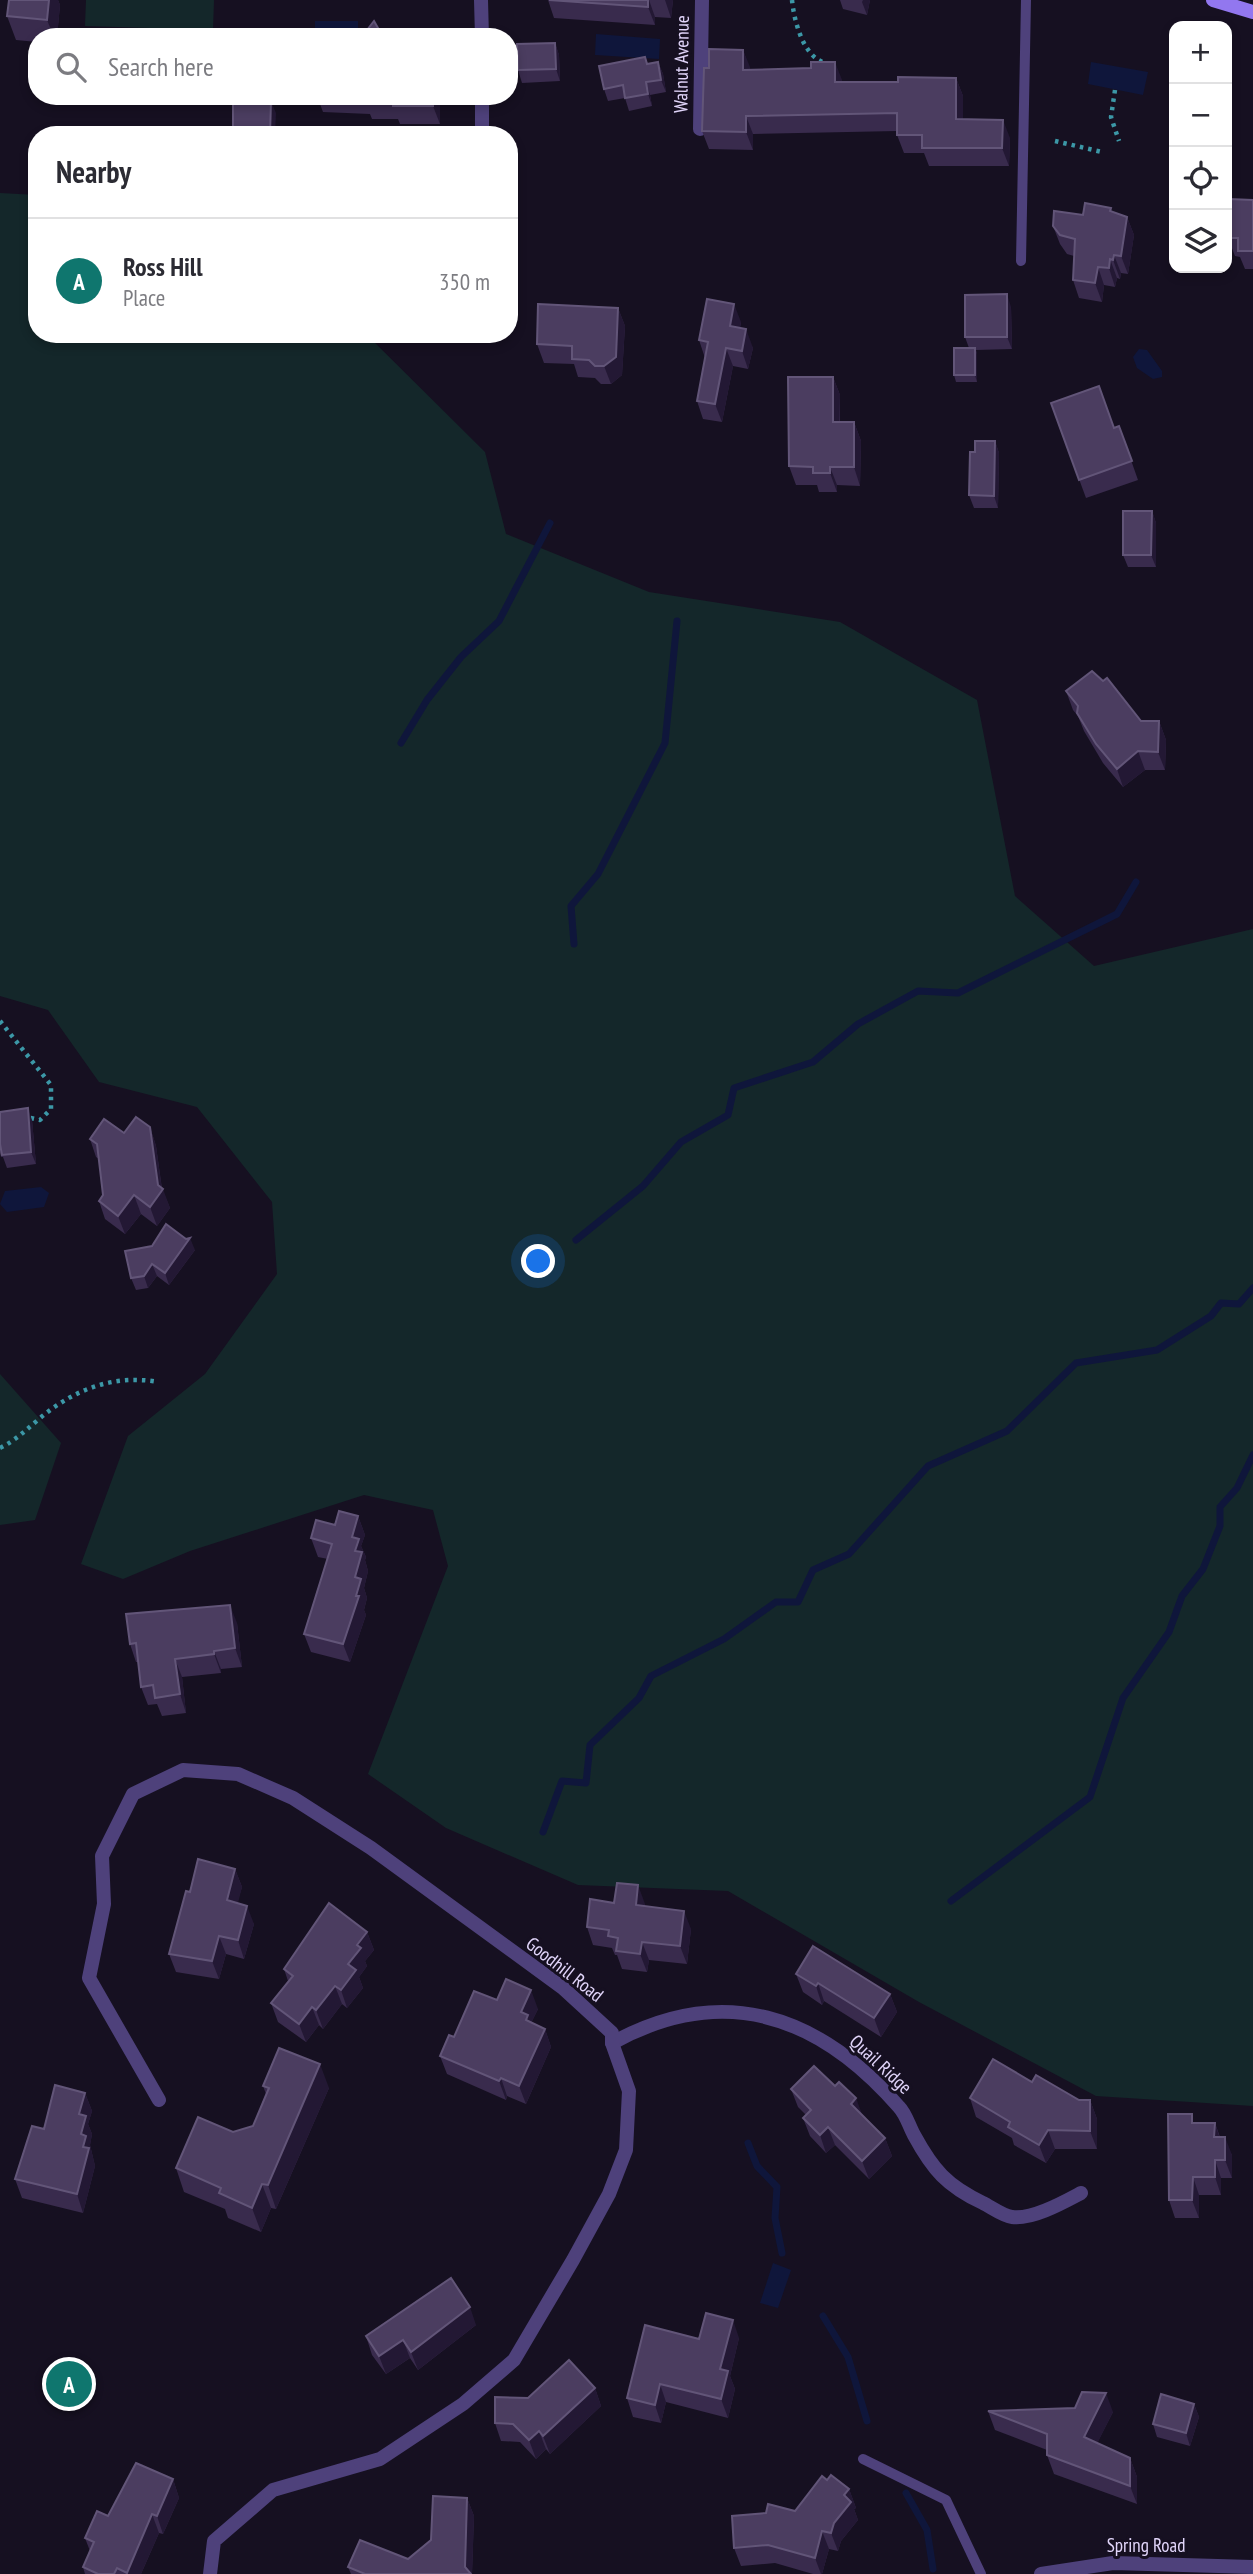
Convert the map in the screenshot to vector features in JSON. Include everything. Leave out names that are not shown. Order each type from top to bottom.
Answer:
[{"type":"street","points":[[481,0],[482,28]]},
{"type":"street","name":"Walnut Avenue","points":[[700,129],[702,0]]},
{"type":"street","points":[[1213,0],[1253,12]]},
{"type":"street","points":[[482,105],[482,126]]},
{"type":"street","name":"Goodhill Road","points":[[159,2100],[89,1978],[104,1904],[102,1856],[133,1794],[183,1770],[239,1774],[293,1798],[349,1834],[563,1988],[612,2033],[612,2043],[629,2091],[626,2150],[603,2205],[514,2360],[463,2404],[380,2459],[273,2490],[214,2541],[210,2574]]},
{"type":"street","name":"Quail Ridge","points":[[612,2043],[645,2025],[690,2012],[736,2013],[802,2028],[837,2048],[901,2109],[938,2175],[962,2193],[1012,2217],[1049,2209],[1081,2193]]},
{"type":"street","name":"Spring Road","points":[[1041,2574],[1113,2563],[1253,2567]]},
{"type":"lane","points":[[1021,261],[1026,0]]},
{"type":"lane","points":[[863,2459],[946,2500],[981,2574]]},
{"type":"path","points":[[792,0],[810,54],[820,62],[835,65]]},
{"type":"path","points":[[1115,90],[1111,117],[1119,141]]},
{"type":"path","points":[[1055,141],[1102,152]]},
{"type":"path","points":[[0,1021],[51,1086],[53,1099],[46,1114],[40,1120],[20,1117]]},
{"type":"path","points":[[0,1448],[14,1441],[74,1392],[136,1378],[158,1382]]},
{"type":"green space","points":[[86,0],[214,0],[213,28],[85,26]]},
{"type":"green space","points":[[0,193],[28,195],[28,343],[375,343],[485,452],[506,534],[649,592],[840,622],[977,700],[1015,896],[1094,966],[1253,929],[1253,2106],[1096,2096],[919,2002],[728,1891],[578,1885],[446,1828],[368,1774],[448,1566],[433,1510],[364,1495],[190,1551],[123,1579],[81,1564],[128,1436],[205,1374],[277,1274],[272,1202],[197,1107],[99,1082],[48,1010],[0,996]]},
{"type":"green space","points":[[0,1374],[61,1443],[35,1520],[0,1525]]},
{"type":"water","points":[[315,21],[358,21],[358,28],[315,28]]},
{"type":"water","points":[[596,34],[660,39],[659,59],[595,55]]},
{"type":"water","points":[[1091,62],[1148,72],[1143,95],[1088,84]]},
{"type":"water","points":[[1139,349],[1147,350],[1162,371],[1162,377],[1153,379],[1137,368],[1133,357]]},
{"type":"water","points":[[41,1187],[49,1193],[44,1207],[7,1212],[0,1204],[5,1191]]},
{"type":"water","points":[[773,2263],[791,2270],[778,2308],[760,2303]]},
{"type":"building","points":[[9,0],[49,0],[47,20],[7,16]]},
{"type":"building","points":[[549,0],[648,0],[648,7]]},
{"type":"building","points":[[374,21],[378,28],[369,28]]},
{"type":"building","points":[[555,43],[556,69],[518,70],[518,44]]},
{"type":"building","points":[[709,49],[743,50],[743,70],[811,68],[811,62],[835,62],[835,82],[898,82],[898,77],[956,78],[956,119],[1003,120],[1002,148],[922,148],[922,135],[897,135],[897,113],[746,116],[746,132],[702,131],[704,68],[709,68]]},
{"type":"building","points":[[645,57],[647,64],[658,62],[661,80],[646,82],[648,94],[625,98],[623,85],[604,89],[599,66]]},
{"type":"building","points":[[233,105],[271,105],[270,126],[233,126]]},
{"type":"building","points":[[393,105],[433,105],[433,106]]},
{"type":"building","points":[[1232,199],[1253,200],[1253,251],[1238,251],[1238,238],[1232,238]]},
{"type":"building","points":[[1085,203],[1111,208],[1110,211],[1127,217],[1121,256],[1114,255],[1113,260],[1110,259],[1109,268],[1098,267],[1095,283],[1073,280],[1075,239],[1060,235],[1053,226],[1054,211],[1083,215]]},
{"type":"building","points":[[1007,294],[1007,337],[965,337],[965,295]]},
{"type":"building","points":[[707,299],[734,304],[730,326],[746,329],[742,351],[726,348],[715,404],[697,401],[708,342],[699,340]]},
{"type":"building","points":[[538,304],[618,308],[616,357],[604,366],[595,366],[589,360],[572,359],[572,346],[537,344]]},
{"type":"building","points":[[954,348],[975,348],[975,375],[954,375]]},
{"type":"building","points":[[788,377],[833,377],[833,422],[854,422],[854,467],[830,467],[830,473],[813,473],[813,467],[789,466]]},
{"type":"building","points":[[1099,386],[1114,428],[1119,426],[1132,461],[1079,480],[1051,403]]},
{"type":"building","points":[[975,441],[995,441],[994,496],[969,495],[970,452],[975,452]]},
{"type":"building","points":[[1123,511],[1152,511],[1151,555],[1123,555]]},
{"type":"building","points":[[1092,671],[1103,681],[1107,678],[1141,721],[1159,721],[1158,752],[1138,751],[1117,769],[1096,744],[1077,713],[1078,706],[1066,691]]},
{"type":"building","points":[[28,1108],[31,1152],[2,1155],[0,1112]]},
{"type":"building","points":[[136,1117],[150,1127],[158,1185],[163,1189],[150,1207],[134,1195],[118,1216],[99,1201],[103,1195],[97,1144],[90,1139],[104,1119],[124,1133]]},
{"type":"building","points":[[166,1224],[186,1239],[190,1238],[165,1273],[152,1264],[144,1276],[131,1278],[125,1251],[152,1246]]},
{"type":"building","points":[[339,1511],[358,1516],[352,1537],[359,1539],[355,1551],[362,1552],[355,1577],[361,1579],[356,1596],[359,1596],[343,1644],[304,1634],[332,1544],[311,1538],[316,1520],[335,1525]]},
{"type":"building","points":[[230,1605],[235,1648],[214,1651],[214,1654],[175,1659],[180,1694],[155,1698],[153,1685],[141,1687],[136,1643],[130,1644],[126,1614]]},
{"type":"building","points":[[198,1859],[235,1869],[227,1900],[247,1906],[238,1940],[219,1936],[212,1961],[169,1954],[186,1891],[190,1892]]},
{"type":"building","points":[[617,1883],[638,1885],[636,1905],[684,1911],[680,1946],[642,1942],[640,1954],[616,1951],[618,1938],[608,1936],[609,1930],[587,1927],[590,1899],[614,1903]]},
{"type":"building","points":[[329,1903],[367,1932],[357,1945],[361,1948],[348,1964],[356,1970],[341,1990],[335,1986],[316,2010],[312,2007],[299,2024],[271,2003],[293,1976],[284,1969]]},
{"type":"building","points":[[813,1946],[890,1994],[874,2018],[818,1983],[816,1986],[796,1974]]},
{"type":"building","points":[[506,1979],[531,1990],[521,2012],[528,2015],[526,2020],[545,2029],[519,2086],[501,2078],[499,2081],[440,2056],[449,2035],[454,2037],[474,1991],[497,2000]]},
{"type":"building","points":[[279,2048],[320,2064],[268,2185],[262,2184],[252,2208],[219,2193],[221,2188],[176,2168],[198,2117],[233,2132],[253,2126],[269,2088],[263,2086]]},
{"type":"building","points":[[993,2059],[1032,2082],[1036,2075],[1079,2100],[1090,2100],[1090,2131],[1048,2130],[1039,2145],[1008,2127],[1010,2122],[970,2098]]},
{"type":"building","points":[[814,2066],[835,2086],[839,2082],[856,2098],[851,2104],[885,2138],[862,2161],[828,2127],[820,2135],[803,2118],[811,2110],[791,2089]]},
{"type":"building","points":[[55,2085],[85,2093],[79,2114],[86,2116],[81,2134],[86,2136],[83,2147],[89,2148],[77,2194],[15,2179],[32,2126],[44,2129]]},
{"type":"building","points":[[1168,2114],[1192,2114],[1192,2123],[1215,2123],[1214,2137],[1225,2137],[1225,2160],[1215,2160],[1215,2177],[1193,2177],[1192,2200],[1169,2200]]},
{"type":"building","points":[[451,2278],[470,2307],[411,2352],[403,2340],[379,2356],[366,2336]]},
{"type":"building","points":[[706,2313],[733,2320],[720,2369],[728,2371],[721,2399],[660,2384],[655,2405],[627,2398],[645,2325],[699,2339]]},
{"type":"building","points":[[569,2360],[595,2388],[543,2436],[539,2431],[529,2440],[513,2424],[495,2423],[495,2397],[528,2398]]},
{"type":"building","points":[[1082,2392],[1106,2393],[1084,2437],[1130,2458],[1130,2486],[1047,2455],[1047,2434],[988,2411],[1075,2408]]},
{"type":"building","points":[[1161,2394],[1194,2404],[1186,2433],[1153,2424]]},
{"type":"building","points":[[136,2463],[173,2479],[157,2516],[152,2514],[127,2573],[117,2568],[114,2574],[98,2574],[83,2567],[94,2542],[85,2538],[97,2511],[108,2516]]},
{"type":"building","points":[[831,2475],[849,2489],[844,2495],[851,2502],[834,2523],[831,2533],[822,2531],[815,2558],[768,2545],[734,2548],[732,2516],[766,2513],[768,2504],[795,2511],[822,2476],[827,2480]]},
{"type":"building","points":[[433,2496],[467,2498],[465,2567],[471,2574],[365,2574],[348,2567],[360,2540],[408,2559],[431,2540]]},
{"type":"waterway","points":[[401,743],[427,700],[461,657],[499,621],[550,523]]},
{"type":"waterway","points":[[574,944],[571,906],[598,874],[665,743],[677,621]]},
{"type":"waterway","points":[[576,1240],[643,1186],[681,1142],[728,1115],[734,1088],[813,1062],[858,1024],[918,991],[958,993],[1117,914],[1136,882]]},
{"type":"waterway","points":[[543,1832],[562,1781],[586,1783],[590,1745],[639,1698],[651,1676],[724,1639],[776,1602],[798,1602],[813,1570],[849,1554],[928,1466],[1007,1431],[1076,1363],[1157,1350],[1211,1316],[1221,1303],[1239,1304],[1253,1288]]},
{"type":"waterway","points":[[951,1901],[1090,1797],[1123,1698],[1169,1632],[1182,1596],[1203,1569],[1220,1526],[1220,1507],[1237,1488],[1253,1455]]},
{"type":"waterway","points":[[748,2143],[757,2166],[777,2187],[775,2218],[782,2253]]},
{"type":"waterway","points":[[823,2316],[848,2357],[867,2421]]},
{"type":"waterway","points":[[906,2493],[927,2530],[933,2569]]},
{"type":"place","name":"Ross Hill","points":[[69,2384]]}]
